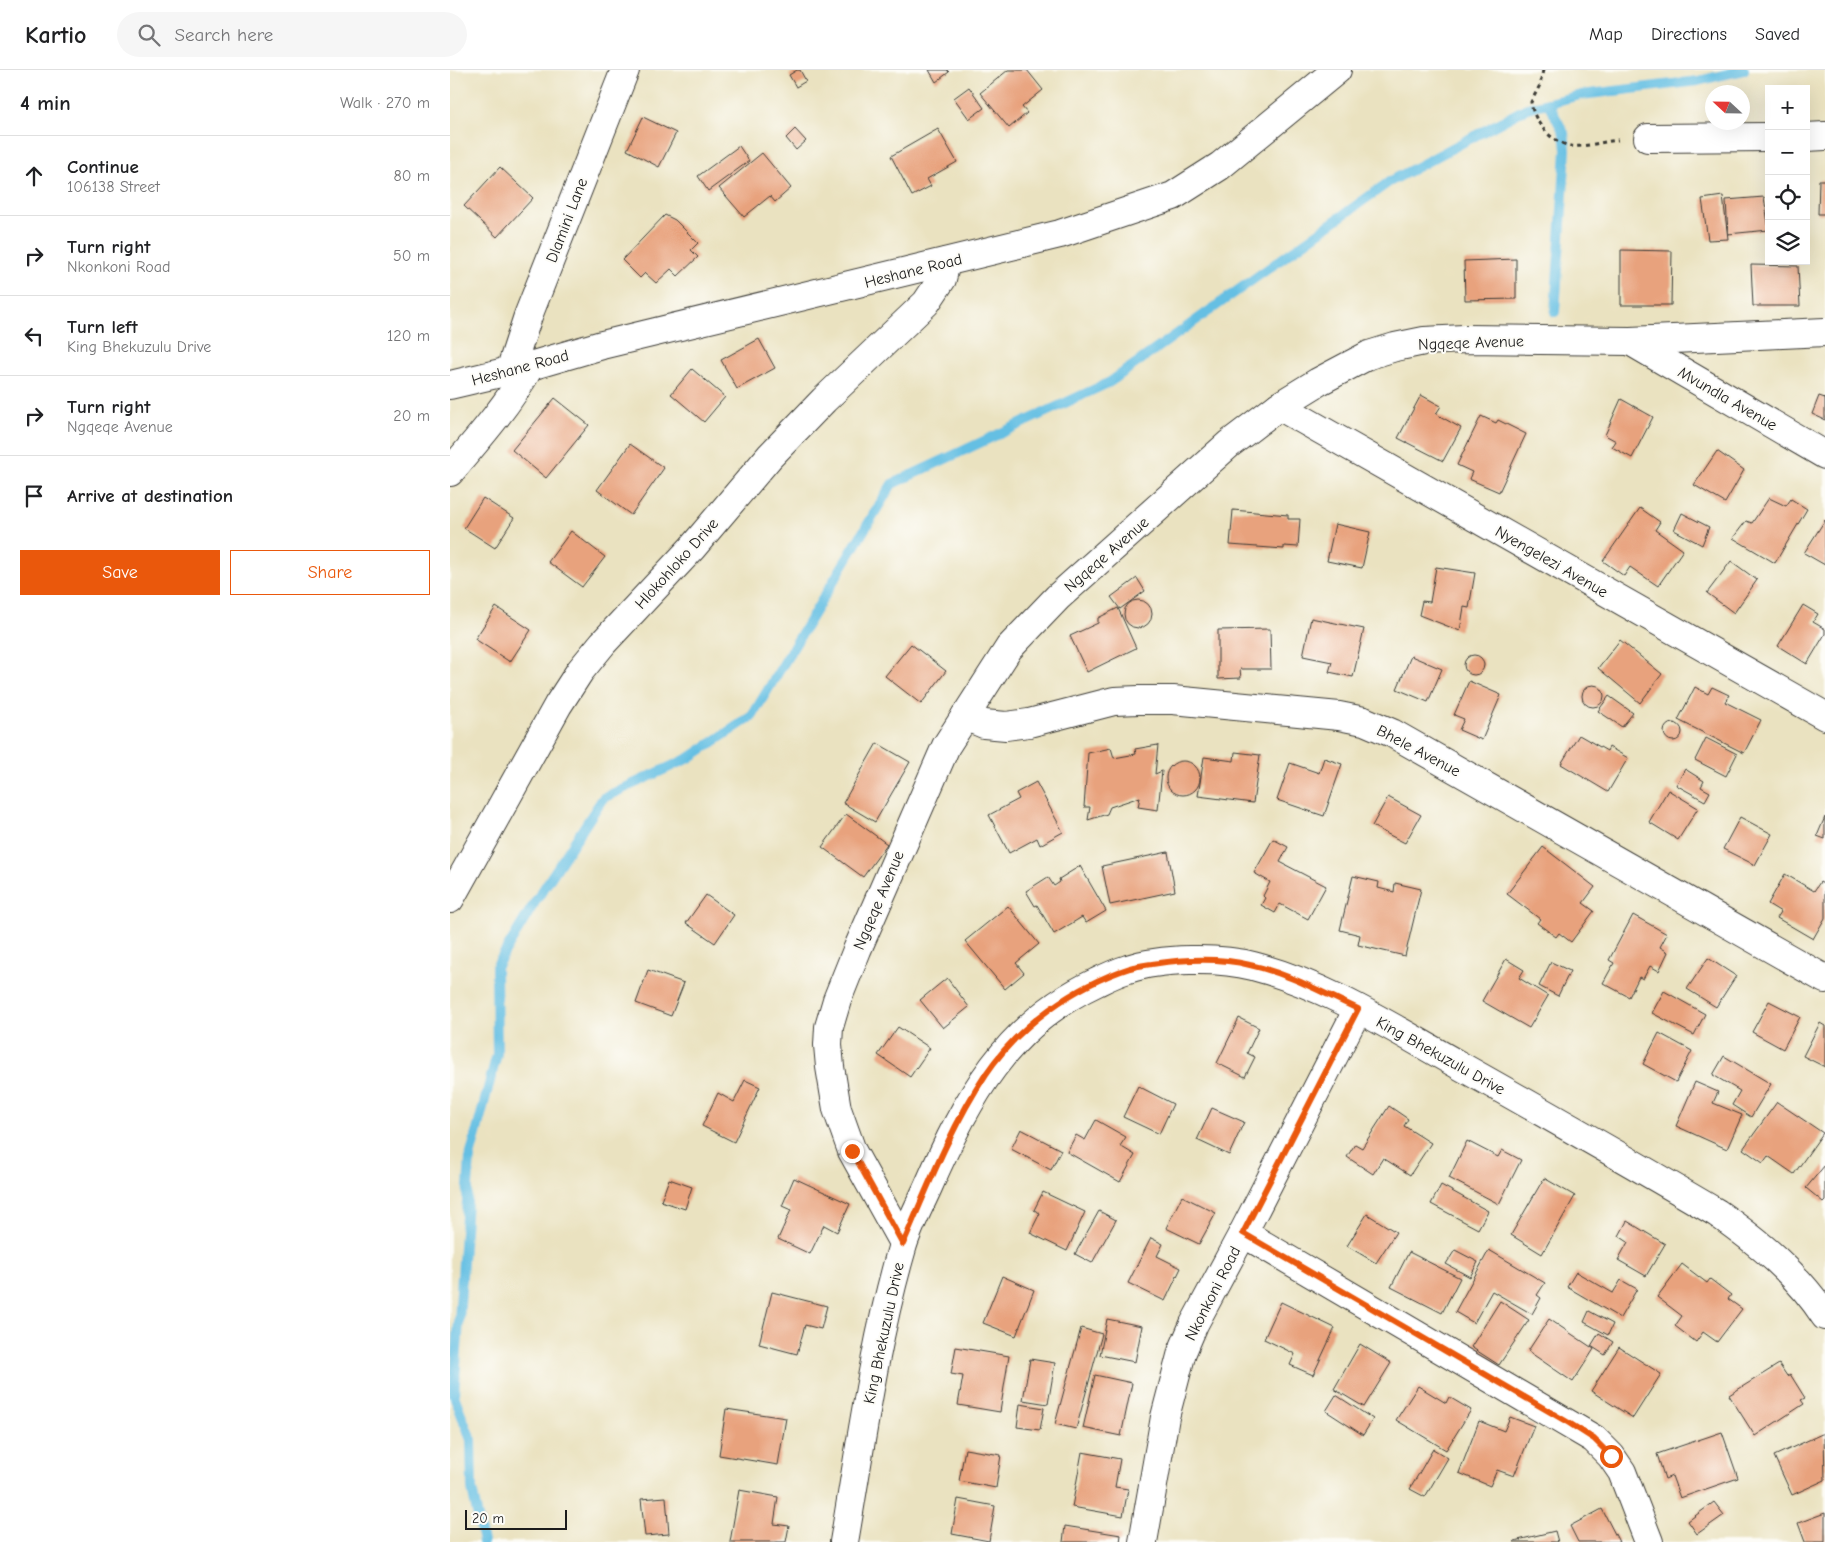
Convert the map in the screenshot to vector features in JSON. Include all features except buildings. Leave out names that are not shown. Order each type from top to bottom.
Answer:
[{"type":"street","name":"Dlamini Lane","points":[[450,472],[495,419],[517,389],[528,316],[626,70]]},
{"type":"street","name":"Heshane Road","points":[[450,385],[612,343],[1060,234],[1173,196],[1220,166],[1337,70]]},
{"type":"street","points":[[1810,137],[1825,136]]},
{"type":"street","points":[[1636,139],[1765,137]]},
{"type":"street","name":"Hlokohloko Drive","points":[[450,899],[558,705],[580,671],[603,643],[692,548],[770,456],[824,400],[926,303],[942,279],[946,262]]},
{"type":"street","name":"Ngqeqe Avenue","points":[[903,1244],[852,1151],[837,1109],[830,1067],[829,1027],[856,950],[946,746],[1009,648],[1032,622],[1229,444],[1279,406],[1318,382],[1360,360],[1395,346],[1424,341],[1464,339],[1630,340],[1825,332]]},
{"type":"street","name":"Mvundla Avenue","points":[[1630,340],[1825,455]]},
{"type":"street","name":"Nyengelezi Avenue","points":[[1279,406],[1825,716]]},
{"type":"street","name":"Bhele Avenue","points":[[965,716],[984,724],[1006,726],[1029,723],[1114,700],[1173,700],[1339,716],[1364,721],[1392,733],[1825,979]]},
{"type":"street","name":"King Bhekuzulu Drive","points":[[844,1542],[886,1310],[903,1244],[946,1143],[987,1073],[1016,1038],[1048,1011],[1076,992],[1131,968],[1175,960],[1219,960],[1251,965],[1291,978],[1358,1009],[1717,1213],[1754,1239],[1791,1272],[1825,1316]]},
{"type":"street","name":"Nkonkoni Road","points":[[1143,1542],[1165,1417],[1182,1352],[1194,1324],[1358,1009]]},
{"type":"street","points":[[1243,1233],[1594,1439],[1611,1456],[1622,1472],[1649,1542]]},
{"type":"path","points":[[1542,70],[1540,85],[1531,102],[1531,107],[1538,124],[1559,143],[1572,147],[1636,139]]},
{"type":"waterway","points":[[483,1542],[472,1489],[471,1440],[454,1395],[470,1157],[497,1054],[496,967],[535,902],[603,798],[689,758],[752,716],[892,484],[1110,382],[1389,182],[1527,108],[1581,95],[1698,81],[1744,70]]},
{"type":"waterway","points":[[1548,103],[1564,133],[1566,150],[1555,312]]},
{"type":"route","points":[[852,1151],[903,1244],[946,1143],[987,1073],[1016,1038],[1048,1011],[1076,992],[1131,968],[1175,960],[1219,960],[1251,965],[1291,978],[1358,1009],[1243,1233],[1569,1423],[1594,1439],[1611,1456]]}]
